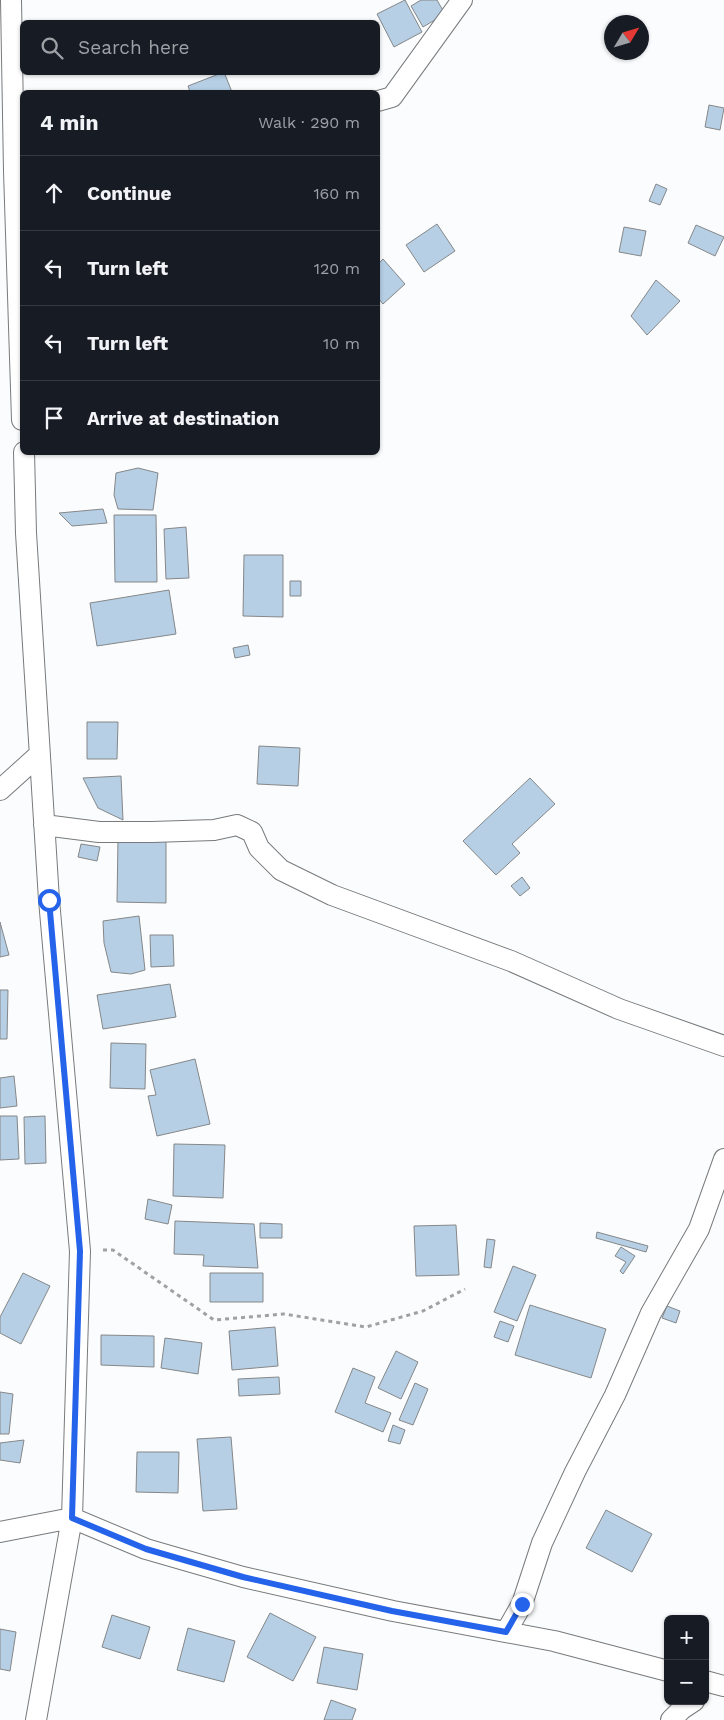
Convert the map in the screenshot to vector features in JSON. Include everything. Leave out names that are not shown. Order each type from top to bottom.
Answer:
[{"type":"street","points":[[11,0],[13,235],[20,379]]},
{"type":"street","points":[[380,100],[392,97],[462,0]]},
{"type":"street","points":[[24,455],[27,542],[49,900],[80,1251],[72,1518],[36,1720]]},
{"type":"street","points":[[0,790],[40,754]]},
{"type":"street","points":[[44,824],[99,832],[214,830],[237,825],[252,832],[259,848],[281,870],[332,895],[511,961],[619,1008],[724,1046]]},
{"type":"street","points":[[506,1632],[522,1604],[542,1543],[575,1472],[615,1395],[651,1312],[699,1228],[724,1159]]},
{"type":"street","points":[[0,1532],[72,1518],[146,1549],[243,1577],[392,1611],[554,1641],[664,1670]]},
{"type":"street","points":[[671,1720],[688,1705]]},
{"type":"path","points":[[80,1251],[113,1250],[214,1320],[284,1314],[366,1327],[423,1311],[465,1289]]},
{"type":"building","points":[[405,0],[422,32],[394,47],[377,14]]},
{"type":"building","points":[[421,0],[437,0],[445,14],[423,27],[411,6]]},
{"type":"building","points":[[216,75],[225,75],[231,90],[189,90],[188,86]]},
{"type":"building","points":[[709,105],[724,108],[720,130],[705,127]]},
{"type":"building","points":[[656,184],[667,189],[660,205],[649,201]]},
{"type":"building","points":[[437,224],[455,251],[424,272],[406,245]]},
{"type":"building","points":[[696,225],[724,237],[715,256],[688,243]]},
{"type":"building","points":[[624,227],[646,231],[641,256],[619,252]]},
{"type":"building","points":[[383,259],[405,284],[383,304],[380,300],[380,262]]},
{"type":"building","points":[[656,280],[680,301],[647,335],[631,316]]},
{"type":"building","points":[[138,468],[158,473],[153,510],[118,509],[114,495],[116,473]]},
{"type":"building","points":[[103,509],[107,523],[72,526],[59,513]]},
{"type":"building","points":[[114,515],[156,515],[157,582],[115,582]]},
{"type":"building","points":[[186,527],[189,578],[166,579],[164,529]]},
{"type":"building","points":[[244,555],[283,555],[283,617],[243,616]]},
{"type":"building","points":[[290,581],[301,581],[301,596],[290,596]]},
{"type":"building","points":[[169,590],[176,634],[97,646],[90,603]]},
{"type":"building","points":[[248,645],[250,655],[235,658],[233,648]]},
{"type":"building","points":[[87,722],[118,722],[117,759],[87,759]]},
{"type":"building","points":[[259,746],[300,748],[298,786],[257,784]]},
{"type":"building","points":[[121,776],[123,820],[98,808],[83,778]]},
{"type":"building","points":[[530,778],[555,804],[512,844],[520,853],[496,875],[463,841]]},
{"type":"building","points":[[118,839],[166,840],[166,903],[117,902]]},
{"type":"building","points":[[81,844],[100,847],[97,861],[78,857]]},
{"type":"building","points":[[522,877],[530,888],[520,896],[511,886]]},
{"type":"building","points":[[139,916],[145,970],[131,974],[111,972],[104,943],[103,921]]},
{"type":"building","points":[[0,922],[9,955],[0,957]]},
{"type":"building","points":[[150,935],[173,935],[174,966],[151,967]]},
{"type":"building","points":[[170,984],[176,1017],[103,1029],[97,995]]},
{"type":"building","points":[[0,990],[8,990],[7,1039],[0,1039]]},
{"type":"building","points":[[111,1043],[146,1044],[145,1089],[110,1088]]},
{"type":"building","points":[[195,1059],[210,1124],[157,1136],[148,1096],[156,1095],[150,1070]]},
{"type":"building","points":[[14,1076],[17,1106],[0,1108],[0,1078]]},
{"type":"building","points":[[0,1116],[17,1116],[19,1159],[0,1160]]},
{"type":"building","points":[[45,1116],[46,1163],[25,1164],[24,1117]]},
{"type":"building","points":[[174,1144],[225,1145],[223,1198],[173,1196]]},
{"type":"building","points":[[148,1199],[172,1205],[168,1224],[145,1219]]},
{"type":"building","points":[[175,1221],[254,1224],[258,1268],[203,1266],[204,1255],[174,1254]]},
{"type":"building","points":[[260,1223],[282,1224],[282,1238],[260,1238]]},
{"type":"building","points":[[456,1225],[459,1275],[416,1276],[414,1226]]},
{"type":"building","points":[[597,1232],[648,1246],[646,1252],[596,1238]]},
{"type":"building","points":[[487,1239],[495,1240],[491,1268],[484,1267]]},
{"type":"building","points":[[621,1247],[635,1256],[623,1274],[620,1271],[626,1262],[615,1256]]},
{"type":"building","points":[[513,1266],[536,1275],[517,1321],[494,1312]]},
{"type":"building","points":[[23,1273],[50,1286],[21,1344],[0,1333],[0,1317]]},
{"type":"building","points":[[210,1273],[263,1273],[263,1302],[210,1302]]},
{"type":"building","points":[[530,1305],[606,1329],[591,1378],[515,1355]]},
{"type":"building","points":[[667,1306],[680,1311],[676,1323],[662,1318]]},
{"type":"building","points":[[500,1321],[514,1326],[508,1342],[494,1337]]},
{"type":"building","points":[[275,1327],[278,1366],[232,1370],[229,1331]]},
{"type":"building","points":[[101,1335],[154,1336],[154,1367],[101,1365]]},
{"type":"building","points":[[165,1338],[202,1343],[198,1374],[161,1368]]},
{"type":"building","points":[[396,1351],[418,1362],[401,1399],[378,1388]]},
{"type":"building","points":[[353,1368],[375,1377],[365,1403],[391,1413],[383,1432],[335,1412]]},
{"type":"building","points":[[279,1377],[280,1394],[239,1396],[238,1379]]},
{"type":"building","points":[[415,1383],[428,1389],[413,1425],[399,1420]]},
{"type":"building","points":[[0,1392],[13,1394],[9,1434],[0,1434]]},
{"type":"building","points":[[393,1425],[405,1430],[400,1444],[388,1441]]},
{"type":"building","points":[[231,1437],[237,1509],[203,1511],[197,1439]]},
{"type":"building","points":[[24,1440],[20,1463],[0,1460],[0,1443]]},
{"type":"building","points":[[137,1452],[179,1452],[178,1493],[136,1492]]},
{"type":"building","points":[[606,1510],[652,1534],[632,1572],[586,1548]]},
{"type":"building","points":[[270,1613],[316,1637],[293,1681],[247,1657]]},
{"type":"building","points":[[112,1615],[150,1627],[140,1659],[102,1647]]},
{"type":"building","points":[[188,1628],[235,1641],[224,1682],[177,1670]]},
{"type":"building","points":[[0,1629],[16,1632],[10,1671],[0,1669]]},
{"type":"building","points":[[324,1647],[363,1654],[357,1690],[317,1683]]},
{"type":"building","points":[[331,1700],[356,1709],[352,1720],[324,1720]]},
{"type":"route","points":[[49,900],[80,1251],[72,1518],[146,1549],[243,1577],[392,1611],[506,1632],[522,1604]]}]
